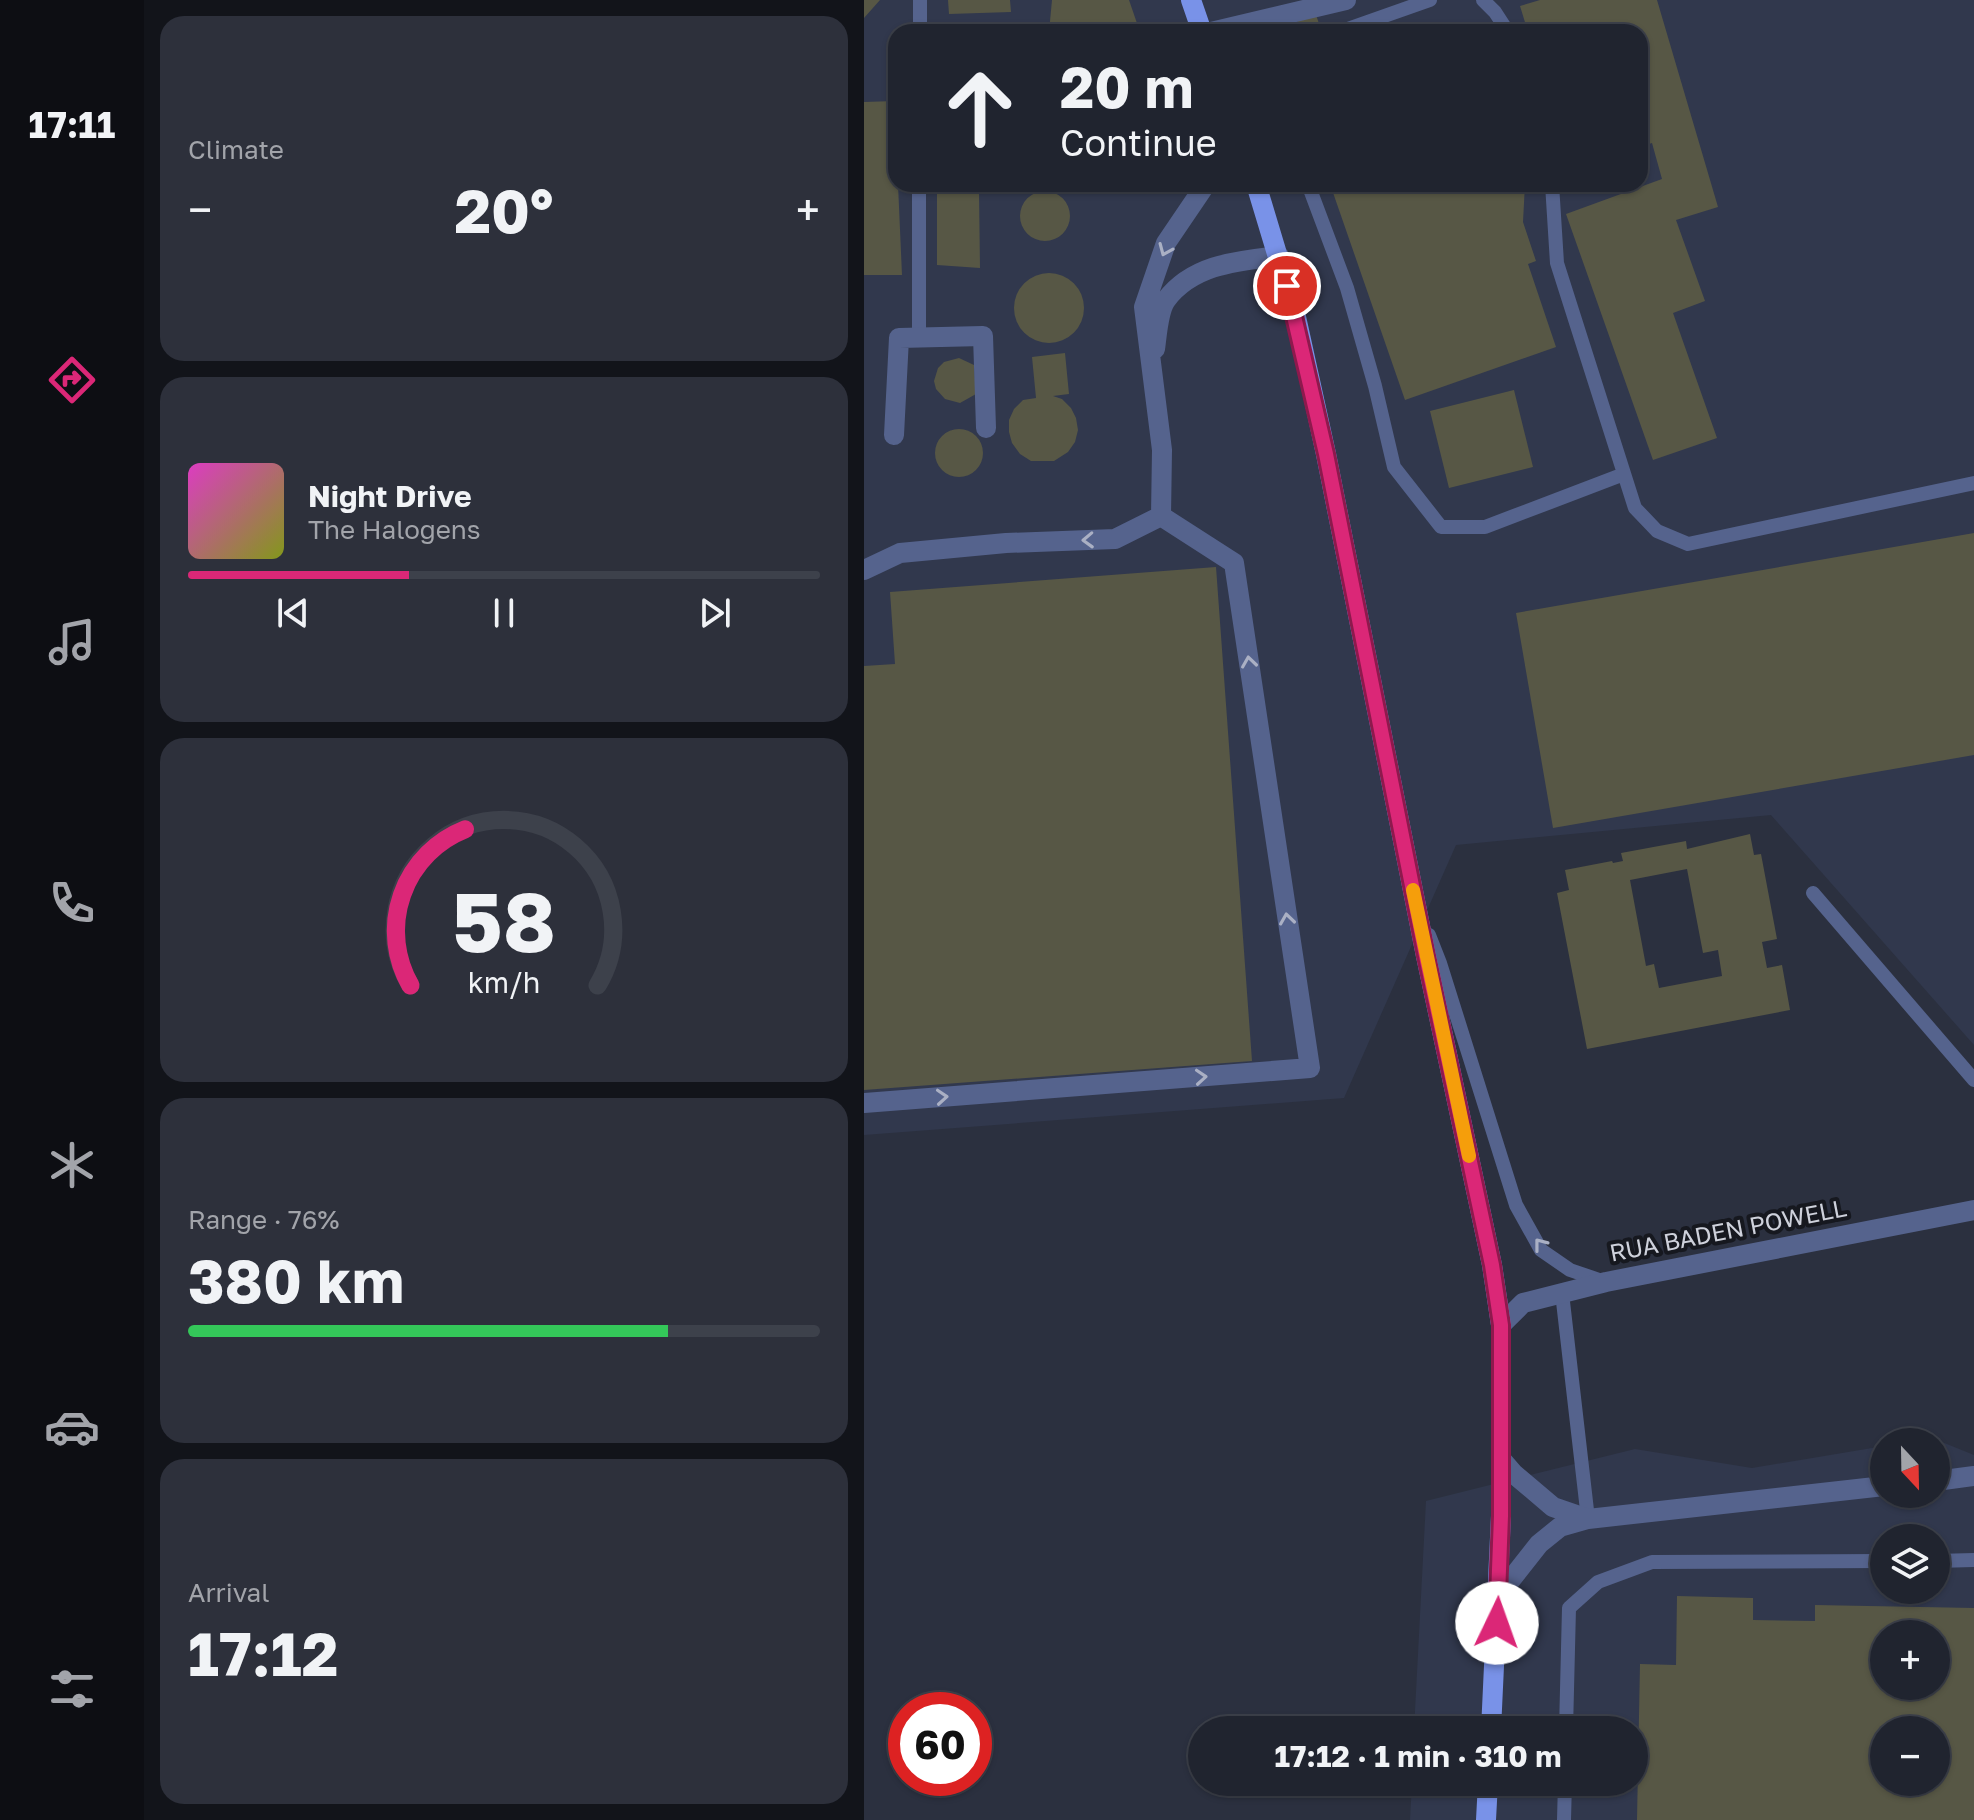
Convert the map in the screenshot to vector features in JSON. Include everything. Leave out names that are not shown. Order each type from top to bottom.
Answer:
[{"type":"main road","points":[[1191,0],[1199,24]]},
{"type":"main road","points":[[1259,192],[1296,317],[1323,439],[1416,906],[1492,1265],[1501,1325],[1501,1516],[1492,1716]]},
{"type":"main road","points":[[1486,1820],[1487,1796]]},
{"type":"street","points":[[1245,24],[1346,0]]},
{"type":"street","points":[[1161,516],[1162,450],[1144,307],[1166,243],[1201,192]]},
{"type":"street","points":[[1152,377],[1164,302],[1188,280],[1225,263],[1279,256]]},
{"type":"street","points":[[894,435],[899,338],[983,336],[986,428]]},
{"type":"street","points":[[864,570],[900,553],[1006,543],[1115,539],[1161,516]]},
{"type":"street","points":[[864,1103],[1310,1068],[1234,563],[1161,516]]},
{"type":"street","name":"RUA BADEN POWELL","points":[[1501,1325],[1523,1303],[1606,1282],[1974,1210]]},
{"type":"street","points":[[1501,1459],[1553,1507],[1588,1519]]},
{"type":"street","points":[[1950,1479],[1974,1476]]},
{"type":"street","points":[[1498,1596],[1539,1544],[1560,1527],[1588,1519],[1870,1488]]},
{"type":"lane","points":[[920,0],[920,24]]},
{"type":"lane","points":[[1362,24],[1430,0]]},
{"type":"lane","points":[[1483,0],[1503,24]]},
{"type":"lane","points":[[919,192],[919,337]]},
{"type":"lane","points":[[1311,192],[1347,288],[1394,467],[1441,527],[1485,527],[1624,474]]},
{"type":"lane","points":[[1553,192],[1557,263],[1635,508],[1657,531],[1688,544],[1974,483]]},
{"type":"lane","points":[[1813,893],[1974,1080]]},
{"type":"lane","points":[[1416,906],[1440,963],[1516,1205],[1541,1250],[1570,1270],[1606,1282]]},
{"type":"lane","points":[[1562,1293],[1588,1519]]},
{"type":"lane","points":[[1950,1561],[1974,1560]]},
{"type":"lane","points":[[1566,1716],[1569,1608],[1598,1582],[1652,1562],[1870,1561]]},
{"type":"lane","points":[[1564,1820],[1565,1796]]},
{"type":"shaded area","points":[[864,0],[1974,0],[1974,1045],[1771,815],[1456,845],[1344,1098],[864,1135]]},
{"type":"shaded area","points":[[1950,1445],[1974,1455],[1974,1820],[1410,1820],[1411,1796],[1648,1796],[1648,1716],[1415,1716],[1426,1501],[1635,1449],[1752,1468],[1870,1448],[1870,1508],[1950,1508]]},
{"type":"building","points":[[864,0],[880,0],[864,18]]},
{"type":"building","points":[[948,0],[1010,0],[1011,12],[949,14]]},
{"type":"building","points":[[1052,0],[1129,0],[1137,24],[1050,24]]},
{"type":"building","points":[[1540,0],[1657,0],[1718,207],[1676,220],[1705,301],[1673,313],[1717,438],[1653,460],[1566,214],[1626,192],[1648,192],[1648,184],[1662,179],[1652,143],[1648,144],[1648,24],[1526,24],[1520,6]]},
{"type":"building","points":[[1316,15],[1319,24],[1290,24]]},
{"type":"building","points":[[888,101],[888,192],[898,192],[902,275],[864,275],[864,102]]},
{"type":"building","points":[[937,192],[979,192],[980,268],[937,265]]},
{"type":"building","points":[[1333,192],[1525,192],[1523,222],[1536,261],[1528,264],[1556,347],[1405,400]]},
{"type":"building","points":[[1036,193],[1054,193],[1068,207],[1068,225],[1054,239],[1036,239],[1022,225],[1022,207]]},
{"type":"building","points":[[1049,273],[1068,279],[1078,289],[1084,308],[1078,327],[1068,337],[1049,343],[1030,337],[1020,327],[1014,308],[1020,289],[1030,279]]},
{"type":"building","points":[[1065,353],[1069,394],[1053,396],[1062,399],[1076,418],[1078,430],[1075,442],[1068,452],[1054,461],[1031,461],[1020,454],[1012,443],[1009,420],[1023,400],[1036,398],[1032,357]]},
{"type":"building","points":[[959,358],[974,365],[976,394],[960,403],[945,399],[936,389],[934,381],[938,368],[944,362]]},
{"type":"building","points":[[1514,390],[1533,467],[1449,488],[1430,411]]},
{"type":"building","points":[[959,429],[976,436],[983,453],[976,470],[959,477],[942,470],[935,453],[942,436]]},
{"type":"building","points":[[1974,533],[1974,755],[1553,828],[1516,613]]},
{"type":"building","points":[[1216,567],[1252,1061],[864,1090],[864,666],[895,664],[890,592]]},
{"type":"building","points":[[1750,834],[1754,855],[1761,854],[1777,939],[1762,942],[1767,968],[1782,965],[1790,1010],[1587,1049],[1557,893],[1569,890],[1565,870],[1623,861],[1621,853],[1686,841],[1687,849]],"holes":[[[1687,869],[1703,953],[1718,950],[1722,976],[1659,988],[1654,964],[1646,966],[1630,880]]]},
{"type":"building","points":[[1677,1596],[1753,1598],[1753,1620],[1815,1621],[1815,1605],[1974,1608],[1974,1820],[1637,1820],[1637,1796],[1648,1796],[1648,1716],[1639,1716],[1640,1664],[1676,1665]]},
{"type":"slow traffic","points":[[1413,890],[1469,1156]]},
{"type":"route","points":[[1287,286],[1326,454],[1426,956],[1492,1265],[1501,1325],[1501,1516],[1497,1623]]}]
